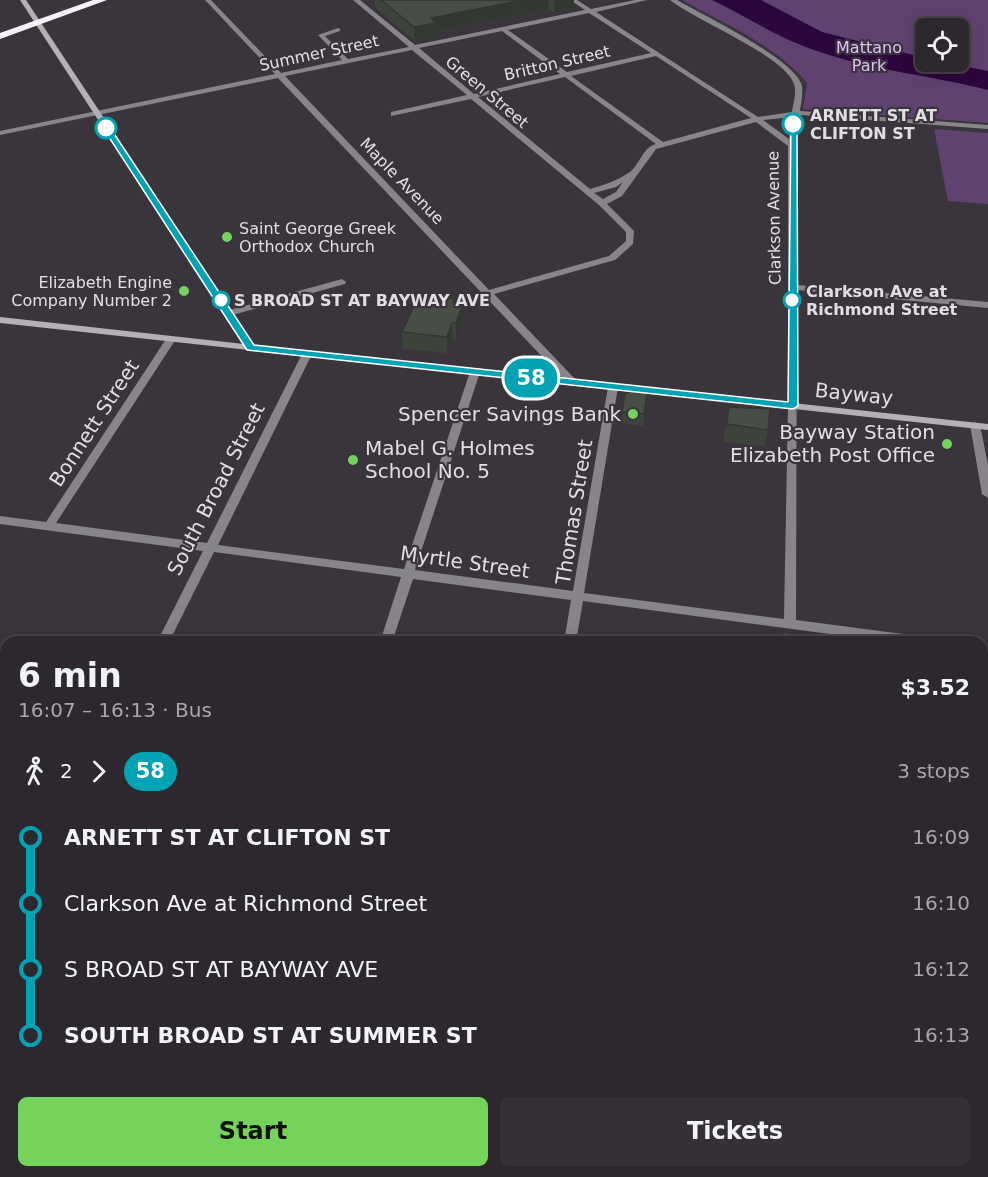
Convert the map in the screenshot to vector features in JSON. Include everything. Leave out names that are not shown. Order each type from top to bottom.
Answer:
[{"type":"highway","points":[[0,36],[84,0]]},
{"type":"highway","points":[[0,30],[102,0]]},
{"type":"street","points":[[23,0],[251,348]]},
{"type":"street","name":"Maple Avenue","points":[[208,0],[573,383]]},
{"type":"street","name":"Green Street","points":[[356,0],[602,203],[630,231],[630,242],[626,248],[612,258],[489,293]]},
{"type":"street","name":"Clarkson Avenue","points":[[573,0],[757,119],[792,145],[793,406],[790,624]]},
{"type":"street","name":"Summer Street","points":[[0,133],[644,0]]},
{"type":"street","points":[[673,0],[783,65],[794,77],[798,85],[798,96],[794,113],[792,145]]},
{"type":"street","points":[[338,30],[321,35],[347,62]]},
{"type":"street","points":[[504,30],[660,143]]},
{"type":"street","name":"Britton Street","points":[[394,114],[657,54]]},
{"type":"street","points":[[602,203],[619,194],[653,147],[660,143],[757,119],[794,113],[988,127]]},
{"type":"street","points":[[588,192],[613,185],[634,171]]},
{"type":"street","points":[[229,314],[342,282]]},
{"type":"street","points":[[792,286],[988,305]]},
{"type":"street","name":"Bayway","points":[[0,320],[988,427]]},
{"type":"street","name":"Bonnett Street","points":[[48,526],[171,339]]},
{"type":"street","name":"South Broad Street","points":[[166,636],[307,354]]},
{"type":"street","points":[[388,636],[475,372]]},
{"type":"street","name":"Thomas Street","points":[[571,636],[613,387]]},
{"type":"street","points":[[975,425],[988,494]]},
{"type":"street","name":"Myrtle Street","points":[[0,520],[881,636]]},
{"type":"green space","name":"Mattano Park","points":[[682,0],[988,0],[988,123],[803,109],[807,83],[781,58],[732,27]]},
{"type":"green space","points":[[934,129],[988,133],[988,204],[948,201]]},
{"type":"shaded area","points":[[712,0],[761,0],[822,32],[915,55],[915,72],[969,72],[969,67],[988,71],[988,90],[850,61],[827,55],[782,37]]},
{"type":"building","points":[[381,0],[523,0],[431,18],[436,23],[414,27]]},
{"type":"building","points":[[419,295],[455,299],[453,302],[463,304],[456,323],[452,323],[447,337],[402,332]]},
{"type":"building","points":[[630,391],[647,393],[644,414],[622,412],[625,394]]},
{"type":"building","points":[[729,407],[770,409],[768,430],[727,424]]},
{"type":"building","points":[[782,632],[813,636],[771,636],[771,634],[781,635]]},
{"type":"bus line","name":"58","points":[[106,128],[251,348],[793,406],[793,124]]},
{"type":"place","name":"ARNETT ST AT CLIFTON ST","points":[[793,124]]},
{"type":"place","name":"Saint George Greek Orthodox Church","points":[[227,237]]},
{"type":"place","name":"Elizabeth Engine Company Number 2","points":[[184,291]]},
{"type":"place","name":"S BROAD ST AT BAYWAY AVE","points":[[221,300]]},
{"type":"place","name":"Clarkson Ave at Richmond Street","points":[[792,300]]},
{"type":"place","name":"Spencer Savings Bank","points":[[633,414]]},
{"type":"place","name":"Bayway Station Elizabeth Post Office","points":[[947,444]]},
{"type":"place","name":"Mabel G. Holmes School No. 5","points":[[353,460]]}]
